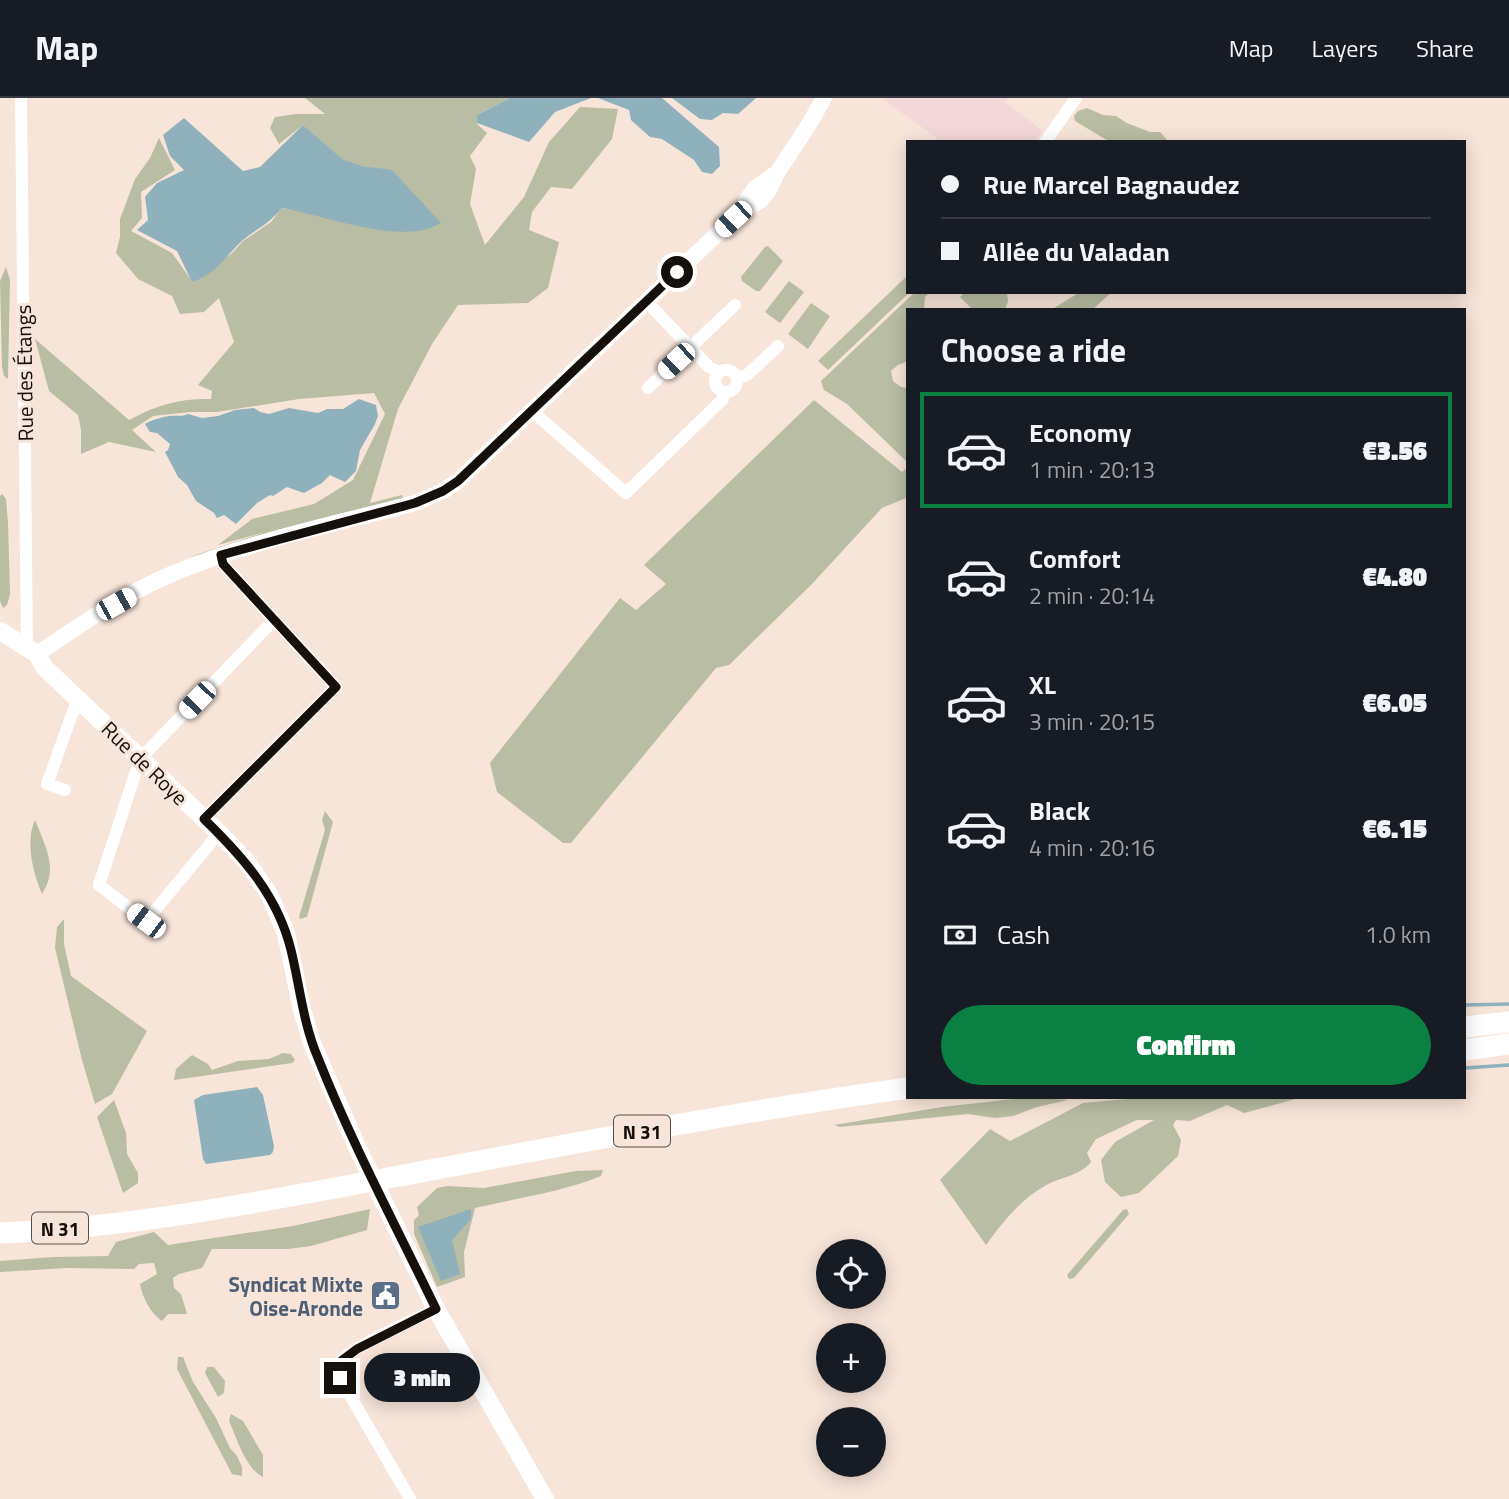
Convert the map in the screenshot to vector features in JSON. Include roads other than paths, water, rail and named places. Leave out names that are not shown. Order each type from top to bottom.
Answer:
[{"type":"main road","name":"Rue de Roye","points":[[0,631],[32,651],[44,667],[219,833],[254,872],[275,906],[289,942],[302,1010],[318,1059],[358,1149],[436,1309],[545,1499]]},
{"type":"main road","points":[[1466,1027],[1509,1022]]},
{"type":"main road","points":[[1466,1049],[1509,1044]]},
{"type":"main road","points":[[1466,1057],[1509,1055]]},
{"type":"main road","name":"N 31","points":[[0,1233],[126,1222],[253,1203],[719,1116],[906,1088]]},
{"type":"street","name":"Rue des Étangs","points":[[21,98],[32,651]]},
{"type":"street","points":[[32,651],[147,586],[221,555],[415,503],[458,481],[737,215],[761,200],[824,98]]},
{"type":"street","points":[[1046,140],[1076,98]]},
{"type":"street","points":[[646,301],[709,368],[719,372],[730,370],[737,378]]},
{"type":"street","points":[[648,388],[735,305]]},
{"type":"street","points":[[737,378],[747,375],[778,346]]},
{"type":"street","points":[[719,372],[715,382],[718,388],[724,391],[734,388],[737,378]]},
{"type":"street","points":[[532,411],[626,494],[723,399],[724,391]]},
{"type":"street","points":[[204,819],[336,687],[223,564],[221,555]]},
{"type":"street","points":[[219,833],[146,921],[99,885],[140,759],[273,621]]},
{"type":"street","name":"Rue de Roye","points":[[65,790],[47,784],[78,698]]},
{"type":"street","points":[[410,1499],[348,1393],[340,1378],[339,1369],[341,1361],[357,1349],[436,1309]]},
{"type":"water","points":[[510,98],[591,98],[555,112],[529,142],[477,123],[477,115]]},
{"type":"water","points":[[598,98],[662,98],[719,147],[720,166],[712,174],[702,172],[694,160],[662,139],[650,137],[631,120],[629,110]]},
{"type":"water","points":[[672,98],[756,98],[738,114],[723,113],[712,120],[700,119]]},
{"type":"water","points":[[184,118],[243,171],[260,167],[303,125],[342,159],[362,166],[392,170],[441,223],[425,230],[385,231],[282,208],[243,240],[215,269],[192,282],[177,251],[137,230],[148,220],[145,197],[157,183],[184,170],[170,156],[163,135]]},
{"type":"water","points":[[359,399],[376,405],[378,416],[360,450],[356,471],[345,482],[330,475],[304,493],[287,487],[257,503],[236,524],[224,515],[217,518],[196,501],[187,485],[178,477],[165,452],[170,444],[157,433],[150,432],[145,424],[170,416],[188,414],[202,418],[254,408],[269,414],[289,408],[318,413],[327,409],[343,409]]},
{"type":"water","points":[[257,1087],[263,1095],[273,1152],[270,1155],[206,1164],[194,1100],[203,1095]]},
{"type":"water","points":[[471,1209],[471,1219],[452,1240],[460,1274],[441,1281],[418,1227]]},
{"type":"waterway","points":[[1466,1005],[1509,1004]]},
{"type":"waterway","points":[[1466,1068],[1509,1065]]},
{"type":"place","name":"Syndicat Mixte Oise-Aronde","points":[[386,1296]]}]
